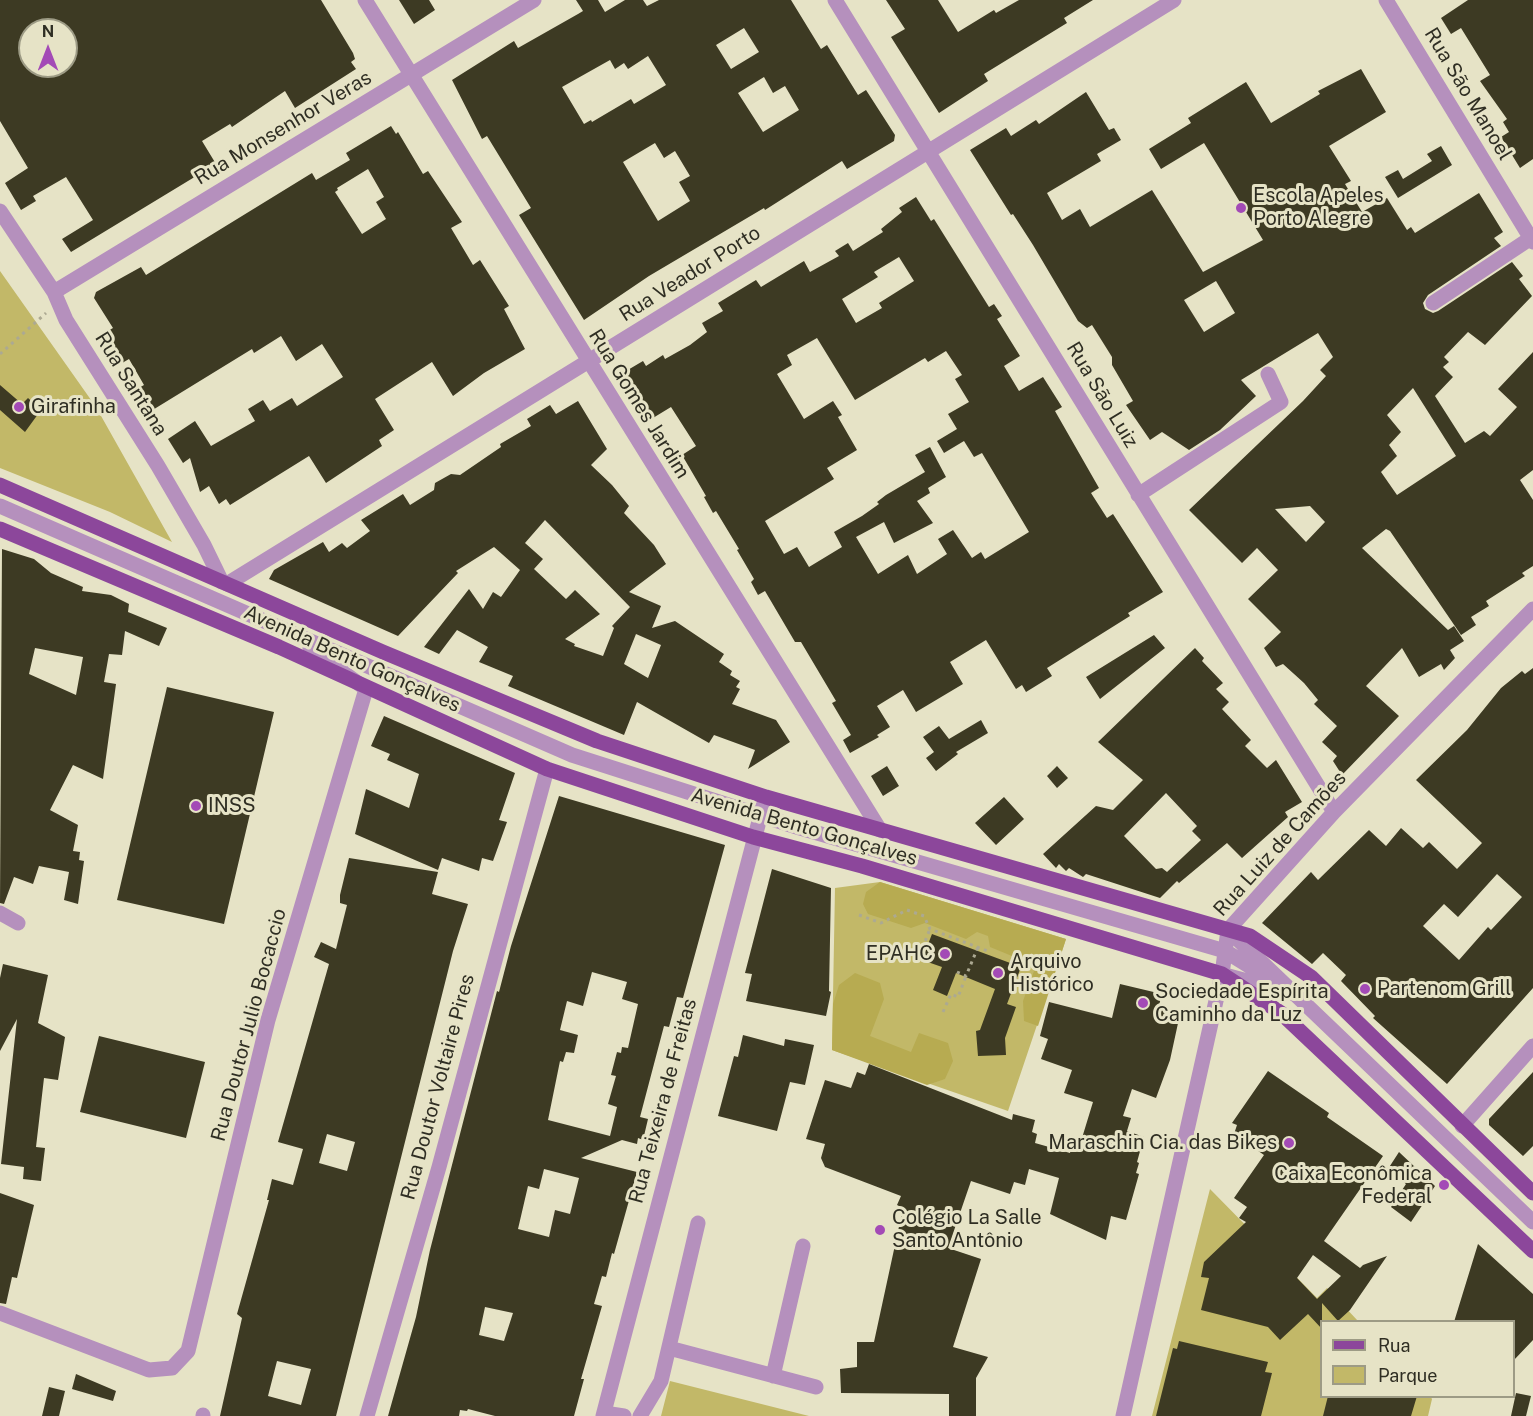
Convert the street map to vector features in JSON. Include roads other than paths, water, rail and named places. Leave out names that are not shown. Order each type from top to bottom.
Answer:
[{"type":"main road","name":"Avenida Bento Gonçalves","points":[[0,485],[382,652],[597,741],[766,797],[1250,936],[1311,977],[1533,1193]]},
{"type":"main road","name":"Avenida Bento Gonçalves","points":[[0,529],[279,648],[547,769],[753,837],[862,866],[1222,974],[1281,1013],[1533,1251]]},
{"type":"street","name":"Rua Gomes Jardim","points":[[365,0],[880,830]]},
{"type":"street","name":"Rua Monsenhor Veras","points":[[56,298],[534,0]]},
{"type":"street","name":"Rua São Luiz","points":[[835,0],[1334,812]]},
{"type":"street","name":"Rua Veador Porto","points":[[225,583],[1174,0]]},
{"type":"street","name":"Rua São Manoel","points":[[1386,0],[1532,240]]},
{"type":"street","name":"Rua Santana","points":[[0,211],[56,298],[66,320],[225,583]]},
{"type":"street","points":[[1433,303],[1532,240]]},
{"type":"street","points":[[1138,495],[1281,402],[1268,374]]},
{"type":"street","points":[[0,506],[572,755],[760,815],[1225,951],[1296,995]]},
{"type":"street","name":"Rua Luiz de Camões","points":[[1123,1416],[1222,974],[1228,930],[1334,812],[1533,609]]},
{"type":"street","points":[[285,630],[382,652]]},
{"type":"street","points":[[285,630],[366,689]]},
{"type":"street","name":"Rua Doutor Julio Bocaccio","points":[[0,1314],[149,1370],[172,1368],[188,1352],[268,1020],[366,689]]},
{"type":"street","name":"Rua Doutor Voltaire Pires","points":[[367,1416],[439,1167],[547,769]]},
{"type":"street","name":"Rua Teixeira de Freitas","points":[[603,1414],[753,837],[766,797]]},
{"type":"street","points":[[0,913],[18,923]]},
{"type":"street","points":[[1228,930],[1533,1222]]},
{"type":"street","points":[[1222,974],[1296,995]]},
{"type":"street","points":[[1462,1126],[1533,1046]]},
{"type":"street","points":[[640,1416],[661,1381],[698,1222]]},
{"type":"street","points":[[773,1376],[803,1246]]},
{"type":"street","points":[[669,1347],[816,1387]]},
{"type":"street","points":[[603,1414],[624,1416]]},
{"type":"place","name":"Escola Apeles Porto Alegre","points":[[1241,208]]},
{"type":"place","name":"Girafinha","points":[[19,407]]},
{"type":"place","name":"INSS","points":[[196,806]]},
{"type":"place","name":"EPAHC","points":[[945,954]]},
{"type":"place","name":"Arquivo Histórico","points":[[998,973]]},
{"type":"place","name":"Partenom Grill","points":[[1365,989]]},
{"type":"place","name":"Sociedade Espírita Caminho da Luz","points":[[1143,1003]]},
{"type":"place","name":"Maraschin Cia. das Bikes","points":[[1289,1143]]},
{"type":"place","name":"Caixa Econômica Federal","points":[[1444,1185]]},
{"type":"place","name":"Colégio La Salle Santo Antônio","points":[[880,1230]]}]
